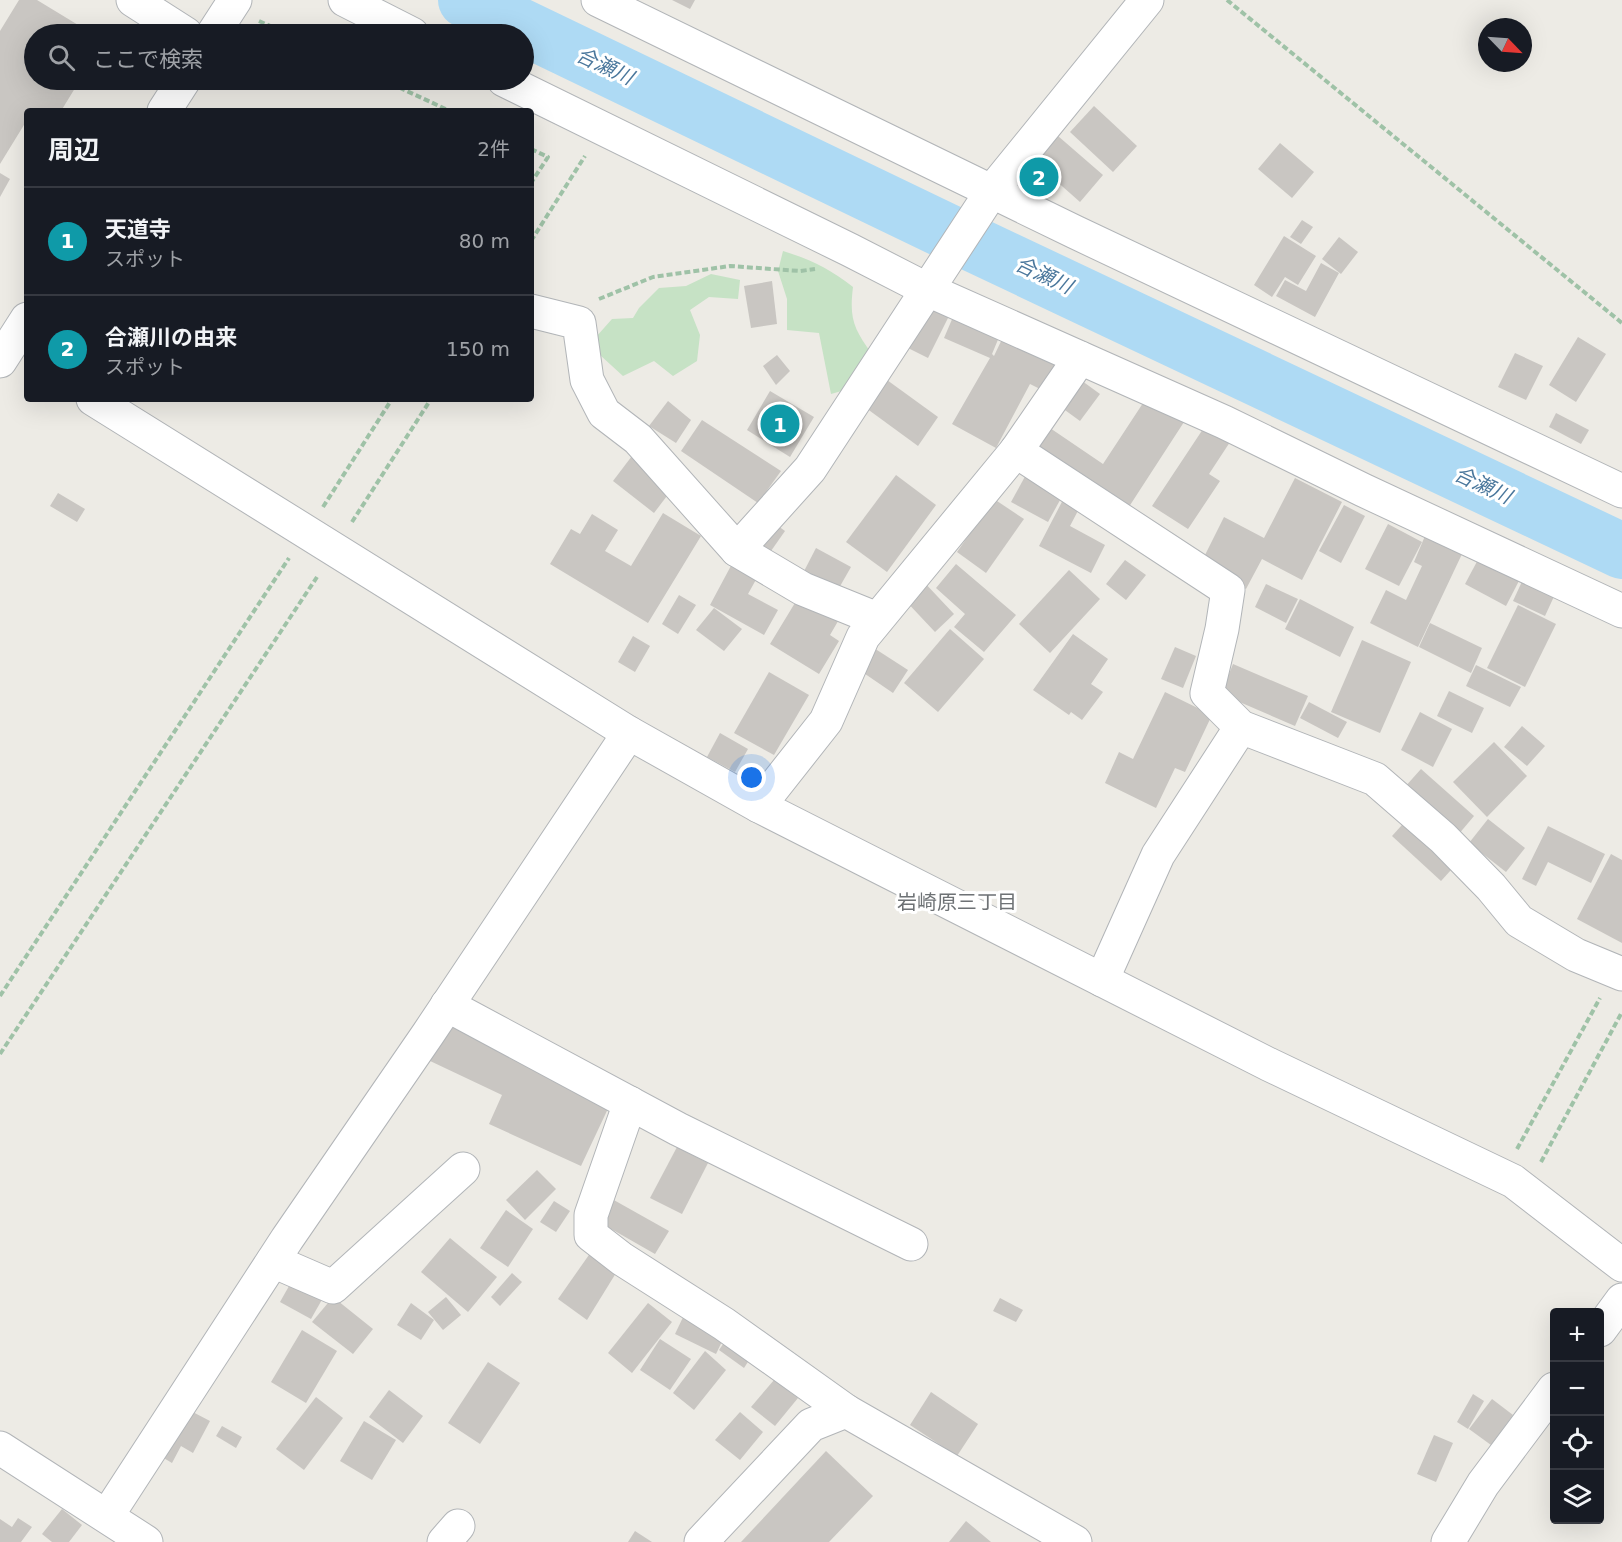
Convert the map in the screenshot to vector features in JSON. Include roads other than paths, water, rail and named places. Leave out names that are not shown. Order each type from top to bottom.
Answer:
[{"type":"street","points":[[133,0],[170,24]]},
{"type":"street","points":[[220,24],[236,0]]},
{"type":"street","points":[[345,0],[392,24]]},
{"type":"street","points":[[598,0],[992,191],[1622,491]]},
{"type":"street","points":[[737,550],[810,469],[992,191],[1147,0]]},
{"type":"street","points":[[166,108],[178,90]]},
{"type":"street","points":[[524,90],[850,250],[934,281],[1080,358],[1224,422],[1622,611]]},
{"type":"street","points":[[534,312],[579,323],[587,380],[604,413],[638,439],[737,550],[803,589],[877,619]]},
{"type":"street","points":[[9,351],[24,324]]},
{"type":"street","points":[[759,806],[826,721],[863,637],[1016,451],[1080,358]]},
{"type":"street","points":[[98,402],[629,733],[759,806],[1268,1064],[1514,1183],[1622,1265]]},
{"type":"street","points":[[1016,451],[1228,590],[1207,693],[1241,727],[1375,779],[1443,838],[1491,887],[1519,921],[1576,955],[1618,972]]},
{"type":"street","points":[[1102,980],[1158,855],[1241,727]]},
{"type":"street","points":[[107,1516],[273,1261],[629,733]]},
{"type":"street","points":[[447,1005],[678,1129],[911,1244]]},
{"type":"street","points":[[630,1103],[591,1215],[591,1235],[622,1259],[724,1324],[846,1411],[1075,1542]]},
{"type":"street","points":[[273,1261],[333,1287],[463,1169]]},
{"type":"street","points":[[1604,1323],[1622,1300]]},
{"type":"street","points":[[1448,1542],[1483,1484],[1550,1394]]},
{"type":"street","points":[[701,1542],[811,1425],[846,1411]]},
{"type":"street","points":[[0,1448],[146,1542]]},
{"type":"waterway","name":"合瀬川","points":[[466,0],[516,24]]},
{"type":"waterway","name":"合瀬川","points":[[534,33],[948,232],[1622,551]]},
{"type":"place","name":"合瀬川の由来","points":[[1039,177]]},
{"type":"place","name":"天道寺","points":[[780,424]]},
{"type":"district","name":"岩崎原三丁目","points":[[957,902]]}]
